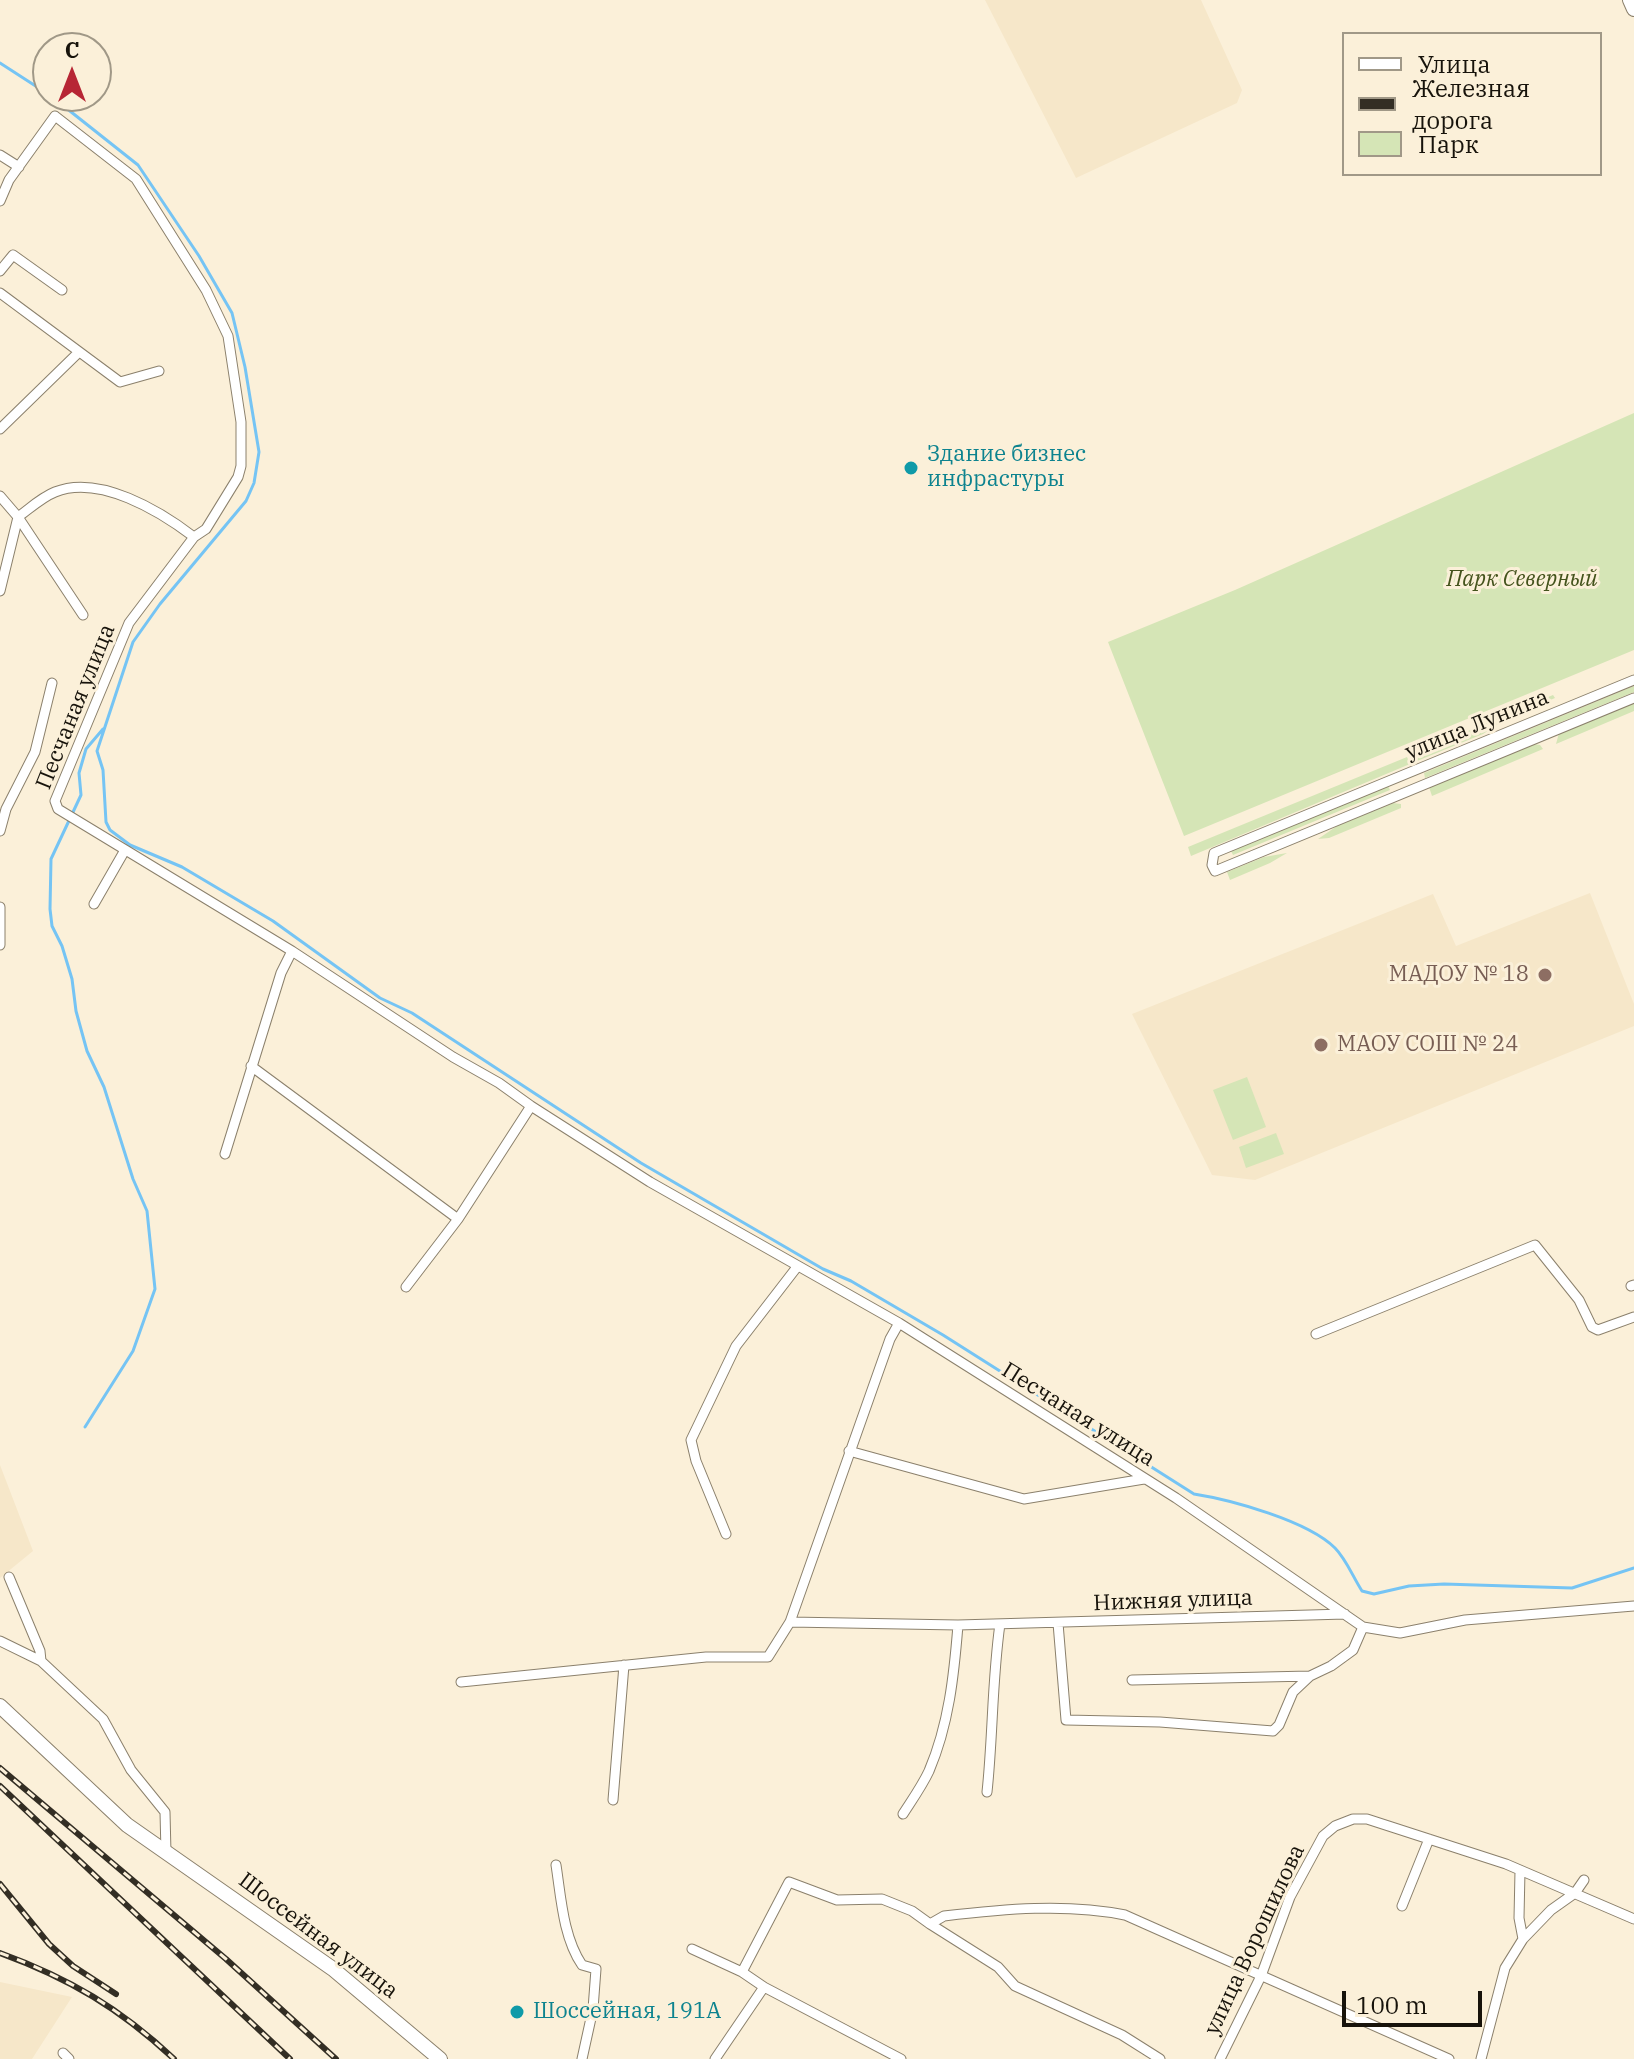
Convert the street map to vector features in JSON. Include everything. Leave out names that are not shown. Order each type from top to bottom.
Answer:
[{"type":"main road","points":[[1630,0],[1634,9]]},
{"type":"main road","name":"Шоссейная улица","points":[[0,1706],[127,1825],[333,1969],[440,2059]]},
{"type":"street","name":"Песчаная улица","points":[[19,167],[55,116],[136,179],[191,263],[228,336],[241,422],[238,477],[206,529],[194,537],[129,623],[55,801],[62,812],[292,951],[650,1182],[899,1323],[1144,1479],[1363,1627],[1400,1633],[1465,1620],[1634,1606]]},
{"type":"street","points":[[0,155],[19,167],[0,201]]},
{"type":"street","points":[[0,271],[13,255],[62,290]]},
{"type":"street","points":[[0,293],[120,382],[159,371]]},
{"type":"street","points":[[0,429],[79,352]]},
{"type":"street","points":[[0,591],[18,517],[55,491],[85,487],[105,489],[165,515],[194,537]]},
{"type":"street","points":[[0,496],[18,517],[83,615]]},
{"type":"street","name":"улица Лунина","points":[[1634,680],[1399,776],[1405,791],[1634,698]]},
{"type":"street","points":[[0,831],[6,809],[35,752],[52,683]]},
{"type":"street","points":[[1399,776],[1214,853],[1212,865],[1215,871],[1405,791]]},
{"type":"street","points":[[94,904],[125,850]]},
{"type":"street","points":[[0,907],[0,945]]},
{"type":"street","points":[[225,1154],[281,973],[292,951]]},
{"type":"street","points":[[251,1066],[458,1219]]},
{"type":"street","points":[[406,1287],[458,1219],[531,1106]]},
{"type":"street","points":[[1316,1334],[1535,1245],[1579,1300],[1592,1327],[1598,1330],[1634,1317]]},
{"type":"street","points":[[726,1534],[696,1461],[691,1440],[736,1346],[797,1267]]},
{"type":"street","points":[[461,1682],[706,1657],[768,1657],[790,1622],[849,1451],[890,1339],[899,1323]]},
{"type":"street","points":[[849,1451],[1024,1499],[1144,1479]]},
{"type":"street","points":[[9,1577],[40,1651],[41,1661]]},
{"type":"street","name":"Нижняя улица","points":[[790,1622],[958,1625],[1346,1614]]},
{"type":"street","points":[[1058,1623],[1066,1720],[1160,1722],[1273,1731],[1279,1725],[1293,1692],[1310,1676],[1353,1650],[1363,1627]]},
{"type":"street","points":[[987,1792],[994,1665],[1000,1624]]},
{"type":"street","points":[[903,1814],[928,1774],[941,1741],[954,1680],[958,1625]]},
{"type":"street","points":[[0,1641],[41,1661],[103,1719],[131,1770],[165,1812],[166,1853]]},
{"type":"street","points":[[613,1800],[624,1665]]},
{"type":"street","points":[[1132,1680],[1310,1676]]},
{"type":"street","name":"улица Ворошилова","points":[[1220,2059],[1261,1976],[1290,1897],[1323,1836],[1335,1826],[1353,1819],[1367,1819],[1429,1839]]},
{"type":"street","points":[[1402,1906],[1429,1839],[1506,1864],[1634,1918]]},
{"type":"street","points":[[556,1865],[573,1952],[582,1965],[596,1969],[593,2009],[582,2059]]},
{"type":"street","points":[[1520,1871],[1519,1918],[1523,1939]]},
{"type":"street","points":[[1481,2059],[1505,1968],[1523,1939],[1551,1910],[1575,1893],[1584,1880]]},
{"type":"street","points":[[742,1972],[789,1882],[837,1900],[882,1899],[912,1911],[998,1967],[1015,1986],[1122,2035],[1160,2059]]},
{"type":"street","points":[[930,1924],[944,1916],[1043,1908],[1125,1915],[1449,2059]]},
{"type":"street","points":[[692,1949],[742,1972],[764,1987],[901,2059]]},
{"type":"street","points":[[715,2059],[764,1987]]},
{"type":"shaded area","points":[[985,0],[1201,0],[1242,90],[1237,103],[1076,178]]},
{"type":"shaded area","name":"МАОУ СОШ № 24","points":[[1590,893],[1634,1004],[1634,1026],[1255,1180],[1212,1175],[1132,1014],[1433,894],[1456,946]]},
{"type":"shaded area","points":[[0,1465],[33,1551],[0,1578]]},
{"type":"shaded area","points":[[0,1982],[72,1997],[32,2059],[0,2059]]},
{"type":"green space","name":"Парк Северный","points":[[1634,413],[1634,650],[1184,836],[1108,642],[1235,590]]},
{"type":"green space","points":[[1634,686],[1634,692],[1425,778],[1424,773]]},
{"type":"green space","points":[[1553,695],[1555,698],[1506,719],[1483,734],[1417,761],[1414,754]]},
{"type":"green space","points":[[1634,702],[1634,711],[1556,744],[1559,733]]},
{"type":"green space","points":[[1534,744],[1543,749],[1432,796],[1429,787]]},
{"type":"green space","points":[[1407,757],[1410,764],[1191,856],[1188,847]]},
{"type":"green space","points":[[1388,786],[1390,790],[1233,855],[1231,851]]},
{"type":"green space","points":[[1393,803],[1401,804],[1401,808],[1329,838],[1318,839],[1337,826]]},
{"type":"green space","points":[[1287,853],[1230,880],[1227,872],[1264,857]]},
{"type":"green space","points":[[1247,1077],[1266,1127],[1233,1140],[1213,1090]]},
{"type":"green space","points":[[1276,1133],[1284,1154],[1246,1168],[1239,1147]]},
{"type":"waterway","points":[[0,63],[32,84]]},
{"type":"waterway","points":[[71,112],[138,165],[199,256],[232,313],[245,367],[259,452],[254,483],[246,501],[160,604],[133,642],[97,751],[103,770],[106,822],[110,830],[130,845],[182,867],[273,921],[380,998],[412,1013],[641,1163],[943,1335],[1194,1494],[1269,1513],[1323,1538],[1339,1552],[1362,1591],[1374,1594],[1409,1586],[1444,1584],[1572,1588],[1634,1568]]},
{"type":"waterway","points":[[85,1427],[133,1351],[155,1289],[147,1211],[133,1179],[104,1087],[87,1051],[76,1011],[72,979],[52,926],[50,909],[51,859],[81,795],[79,773],[86,749],[103,729]]},
{"type":"railway","points":[[0,1768],[226,1959],[336,2059]]},
{"type":"railway","points":[[0,1786],[290,2059]]},
{"type":"railway","points":[[0,1884],[49,1944],[73,1966],[116,1994]]},
{"type":"railway","points":[[0,1953],[49,1973],[93,1997],[134,2025],[174,2059]]},
{"type":"place","name":"Здание бизнес инфрастуры","points":[[911,468]]},
{"type":"place","name":"МАДОУ № 18","points":[[1545,975]]},
{"type":"place","name":"МАОУ СОШ № 24","points":[[1321,1045]]},
{"type":"place","name":"Шоссейная, 191А","points":[[517,2012]]}]
